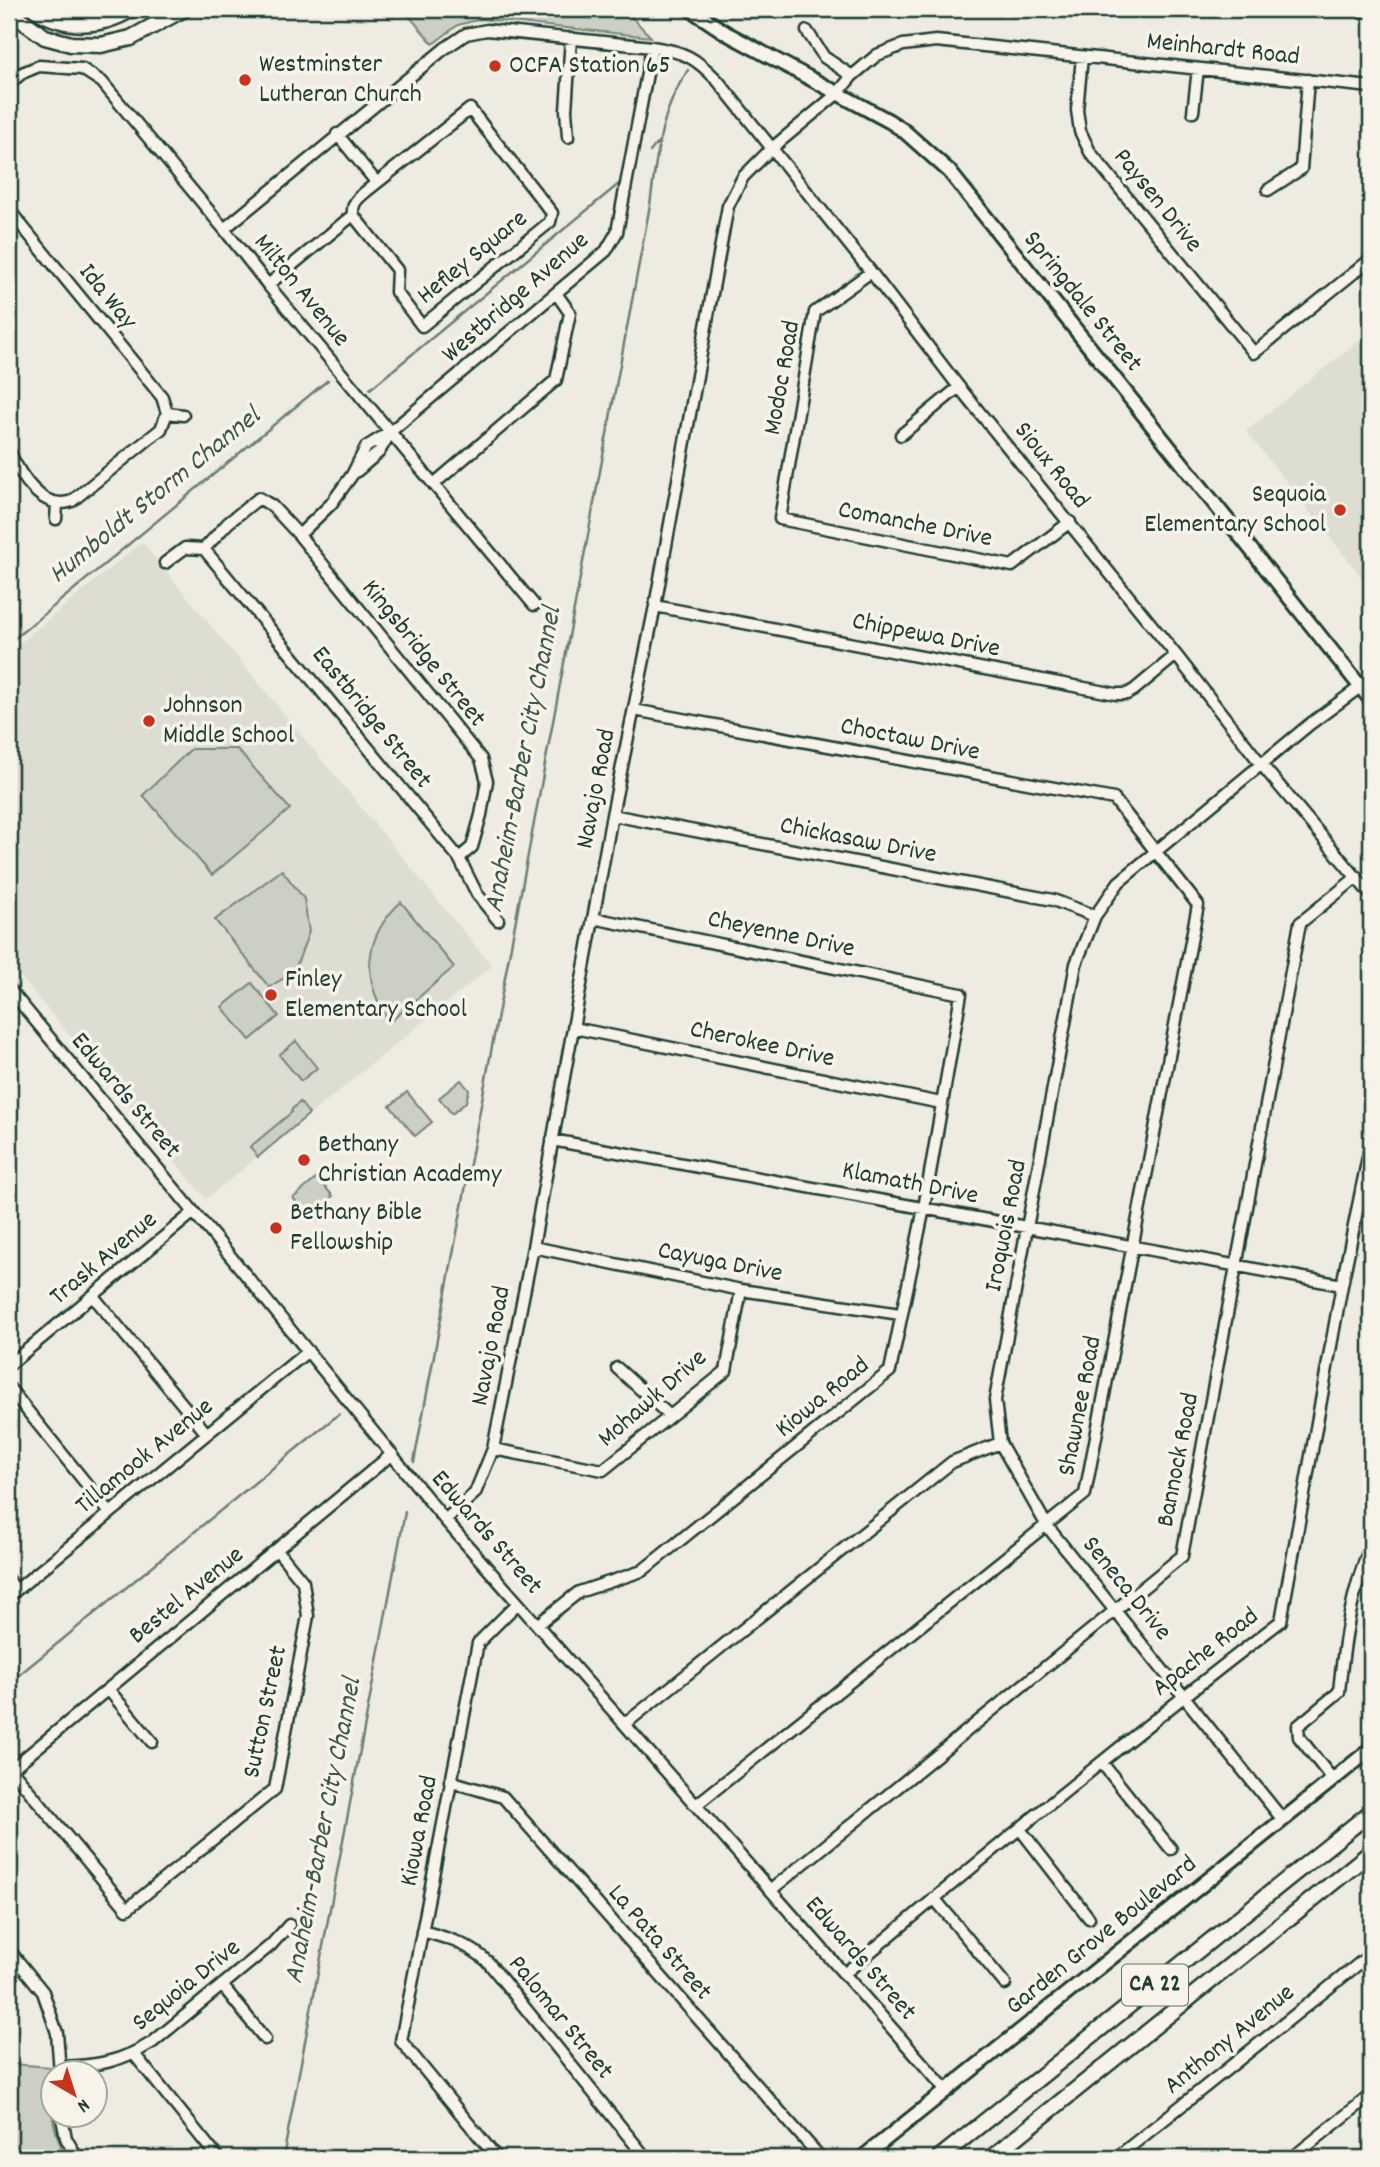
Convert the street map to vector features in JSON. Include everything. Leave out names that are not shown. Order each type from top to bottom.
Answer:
[{"type":"highway","points":[[35,9],[59,21],[88,24],[110,20],[132,9]]},
{"type":"highway","points":[[9,11],[45,37],[71,44],[101,45],[131,38],[184,9]]},
{"type":"highway","points":[[1362,9],[1371,10]]},
{"type":"highway","name":"CA 22","points":[[939,2158],[1371,1812]]},
{"type":"highway","name":"CA 22","points":[[991,2158],[1371,1852]]},
{"type":"main road","name":"Springdale Street","points":[[690,9],[726,33],[903,130],[949,172],[1366,683],[1371,700]]},
{"type":"main road","name":"Garden Grove Boulevard","points":[[862,2158],[1371,1749]]},
{"type":"street","points":[[224,229],[337,134],[466,34],[487,30],[652,47]]},
{"type":"street","points":[[807,31],[824,57],[852,76]]},
{"type":"street","points":[[568,137],[566,110],[571,38]]},
{"type":"street","name":"Meinhardt Road","points":[[837,94],[852,76],[877,55],[904,45],[936,41],[1371,87]]},
{"type":"street","name":"Sioux Road","points":[[652,47],[677,51],[700,63],[718,81],[1261,764],[1371,895]]},
{"type":"street","name":"Westbridge Avenue","points":[[299,535],[331,504],[352,475],[366,447],[390,432],[606,251],[617,232],[652,47]]},
{"type":"street","name":"Paysen Drive","points":[[1082,57],[1077,110],[1080,131],[1090,152],[1254,353],[1371,259]]},
{"type":"street","name":"Milton Avenue","points":[[9,84],[22,73],[39,66],[82,69],[102,82],[534,605]]},
{"type":"street","points":[[1193,112],[1198,69]]},
{"type":"street","points":[[1268,190],[1301,169],[1308,80]]},
{"type":"street","name":"Navajo Road","points":[[445,1521],[475,1493],[493,1449],[612,815],[655,606],[728,206],[743,177],[771,149],[837,94]]},
{"type":"street","name":"Hefley Square","points":[[470,109],[552,213],[550,222],[422,326],[396,292],[397,270],[353,215],[355,201],[470,109]]},
{"type":"street","points":[[337,134],[377,183]]},
{"type":"street","name":"Ida Way","points":[[9,210],[162,397],[167,413]]},
{"type":"street","name":"Hefley Square","points":[[268,285],[353,215]]},
{"type":"street","name":"Modoc Road","points":[[780,520],[815,313],[871,272]]},
{"type":"street","points":[[435,483],[556,380],[570,313],[556,293]]},
{"type":"street","points":[[901,435],[959,387]]},
{"type":"street","points":[[9,451],[19,470],[43,499],[57,504],[72,501],[160,429],[167,413],[183,415]]},
{"type":"street","name":"Kingsbridge Street","points":[[204,549],[228,523],[260,498],[272,506],[299,535],[481,759],[487,781],[481,815],[472,848],[459,858]]},
{"type":"street","points":[[56,519],[57,504]]},
{"type":"street","name":"Comanche Drive","points":[[780,520],[1012,566],[1070,522]]},
{"type":"street","points":[[165,563],[184,548],[204,549]]},
{"type":"street","name":"Eastbridge Street","points":[[204,549],[459,858],[477,894],[498,919]]},
{"type":"street","name":"Chippewa Drive","points":[[655,606],[1116,694],[1127,694],[1134,690],[1176,655]]},
{"type":"street","name":"Iroquois Road","points":[[1000,1443],[995,1400],[1076,964],[1095,916],[1119,882],[1154,851],[1310,724],[1366,683]]},
{"type":"street","name":"Choctaw Drive","points":[[634,710],[1114,799],[1154,851]]},
{"type":"street","name":"Chickasaw Drive","points":[[612,815],[1053,900],[1095,916]]},
{"type":"street","name":"Shawnee Road","points":[[696,1805],[1085,1494],[1198,905],[1154,851]]},
{"type":"street","name":"Bannock Road","points":[[771,1890],[1182,1556],[1300,923],[1357,877]]},
{"type":"street","name":"Cheyenne Drive","points":[[593,918],[961,994]]},
{"type":"street","name":"Edwards Street","points":[[9,989],[445,1521],[947,2091]]},
{"type":"street","name":"Kiowa Road","points":[[537,1625],[579,1592],[642,1571],[890,1371],[923,1208],[961,994]]},
{"type":"street","name":"Cherokee Drive","points":[[574,1028],[941,1103]]},
{"type":"street","name":"Klamath Drive","points":[[552,1140],[1342,1285]]},
{"type":"street","name":"Apache Road","points":[[844,1973],[1101,1763],[1281,1621],[1371,1142]]},
{"type":"street","name":"Trask Avenue","points":[[9,1365],[194,1212]]},
{"type":"street","name":"Cayuga Drive","points":[[533,1247],[741,1290],[901,1314]]},
{"type":"street","name":"Mohawk Drive","points":[[493,1449],[603,1470],[726,1371],[741,1290]]},
{"type":"street","points":[[93,1296],[207,1434]]},
{"type":"street","name":"Tillamook Avenue","points":[[12,1593],[308,1351]]},
{"type":"street","points":[[617,1368],[670,1416]]},
{"type":"street","points":[[9,1388],[110,1513]]},
{"type":"street","points":[[625,1724],[952,1462],[1000,1443]]},
{"type":"street","name":"Seneca Drive","points":[[1000,1443],[1047,1526],[1283,1819]]},
{"type":"street","name":"Bestel Avenue","points":[[10,1770],[392,1454]]},
{"type":"street","points":[[1332,1780],[1299,1737],[1298,1726],[1339,1692],[1343,1646],[1352,1602],[1371,1545]]},
{"type":"street","name":"Sutton Street","points":[[10,1770],[127,1909],[275,1789],[307,1616],[303,1582],[277,1550]]},
{"type":"street","points":[[9,1581],[12,1593]]},
{"type":"street","name":"Kiowa Road","points":[[496,2158],[401,2041],[478,1643],[518,1603]]},
{"type":"street","points":[[108,1689],[152,1742]]},
{"type":"street","points":[[1101,1763],[1171,1849]]},
{"type":"street","name":"La Pata Street","points":[[450,1781],[503,1797],[819,2158]]},
{"type":"street","points":[[1020,1829],[1089,1918]]},
{"type":"street","points":[[934,1898],[1005,1984]]},
{"type":"street","name":"Sequoia Drive","points":[[108,2062],[134,2054],[153,2042],[271,1945],[289,1925]]},
{"type":"street","name":"Palomar Street","points":[[422,1931],[454,1940],[477,1952],[488,1962],[646,2158]]},
{"type":"street","points":[[9,1950],[43,1992],[57,2033],[59,2058]]},
{"type":"street","name":"Anthony Avenue","points":[[1116,2158],[1371,1954]]},
{"type":"street","points":[[222,1985],[265,2039]]},
{"type":"street","points":[[134,2054],[218,2158]]},
{"type":"street","points":[[1292,2158],[1371,2095]]},
{"type":"street","points":[[63,2128],[65,2138],[77,2158]]},
{"type":"shaded area","points":[[403,9],[624,9],[651,37],[481,19],[458,25],[433,44]]},
{"type":"shaded area","name":"Sequoia Elementary School","points":[[1371,331],[1371,589],[1246,431]]},
{"type":"shaded area","points":[[142,542],[492,966],[206,1199],[9,963],[9,652]]},
{"type":"shaded area","points":[[191,749],[237,749],[290,809],[212,875],[143,795]]},
{"type":"shaded area","points":[[282,870],[304,899],[309,932],[294,972],[269,987],[215,920]]},
{"type":"shaded area","points":[[401,902],[454,967],[390,1022],[374,991],[370,960],[379,930]]},
{"type":"shaded area","points":[[252,983],[279,1016],[250,1040],[222,1007]]},
{"type":"shaded area","points":[[296,1041],[317,1068],[301,1081],[279,1055]]},
{"type":"shaded area","points":[[461,1080],[469,1090],[466,1102],[452,1114],[439,1098]]},
{"type":"shaded area","points":[[407,1092],[432,1122],[415,1136],[390,1106]]},
{"type":"shaded area","points":[[300,1102],[309,1114],[258,1157],[250,1147]]},
{"type":"shaded area","points":[[317,1178],[333,1196],[328,1200],[334,1208],[318,1221],[313,1215],[310,1218],[293,1198]]},
{"type":"shaded area","points":[[9,2066],[38,2066],[38,2128],[55,2128],[66,2158],[9,2158]]},
{"type":"waterway","name":"Anaheim-Barber City Channel","points":[[414,1462],[650,205],[657,152],[671,102],[688,70]]},
{"type":"waterway","points":[[650,152],[659,141]]},
{"type":"waterway","name":"Humboldt Storm Channel","points":[[370,389],[620,183]]},
{"type":"waterway","name":"Humboldt Storm Channel","points":[[9,643],[328,380]]},
{"type":"waterway","points":[[9,1683],[339,1414]]},
{"type":"waterway","name":"Anaheim-Barber City Channel","points":[[283,2158],[405,1512]]},
{"type":"place","name":"OCFA Station 65","points":[[495,66]]},
{"type":"place","name":"Westminster Lutheran Church","points":[[245,80]]},
{"type":"place","name":"Sequoia Elementary School","points":[[1340,510]]},
{"type":"place","name":"Johnson Middle School","points":[[149,721]]},
{"type":"place","name":"Finley Elementary School","points":[[271,995]]},
{"type":"place","name":"Bethany Christian Academy","points":[[304,1160]]},
{"type":"place","name":"Bethany Bible Fellowship","points":[[276,1228]]}]
